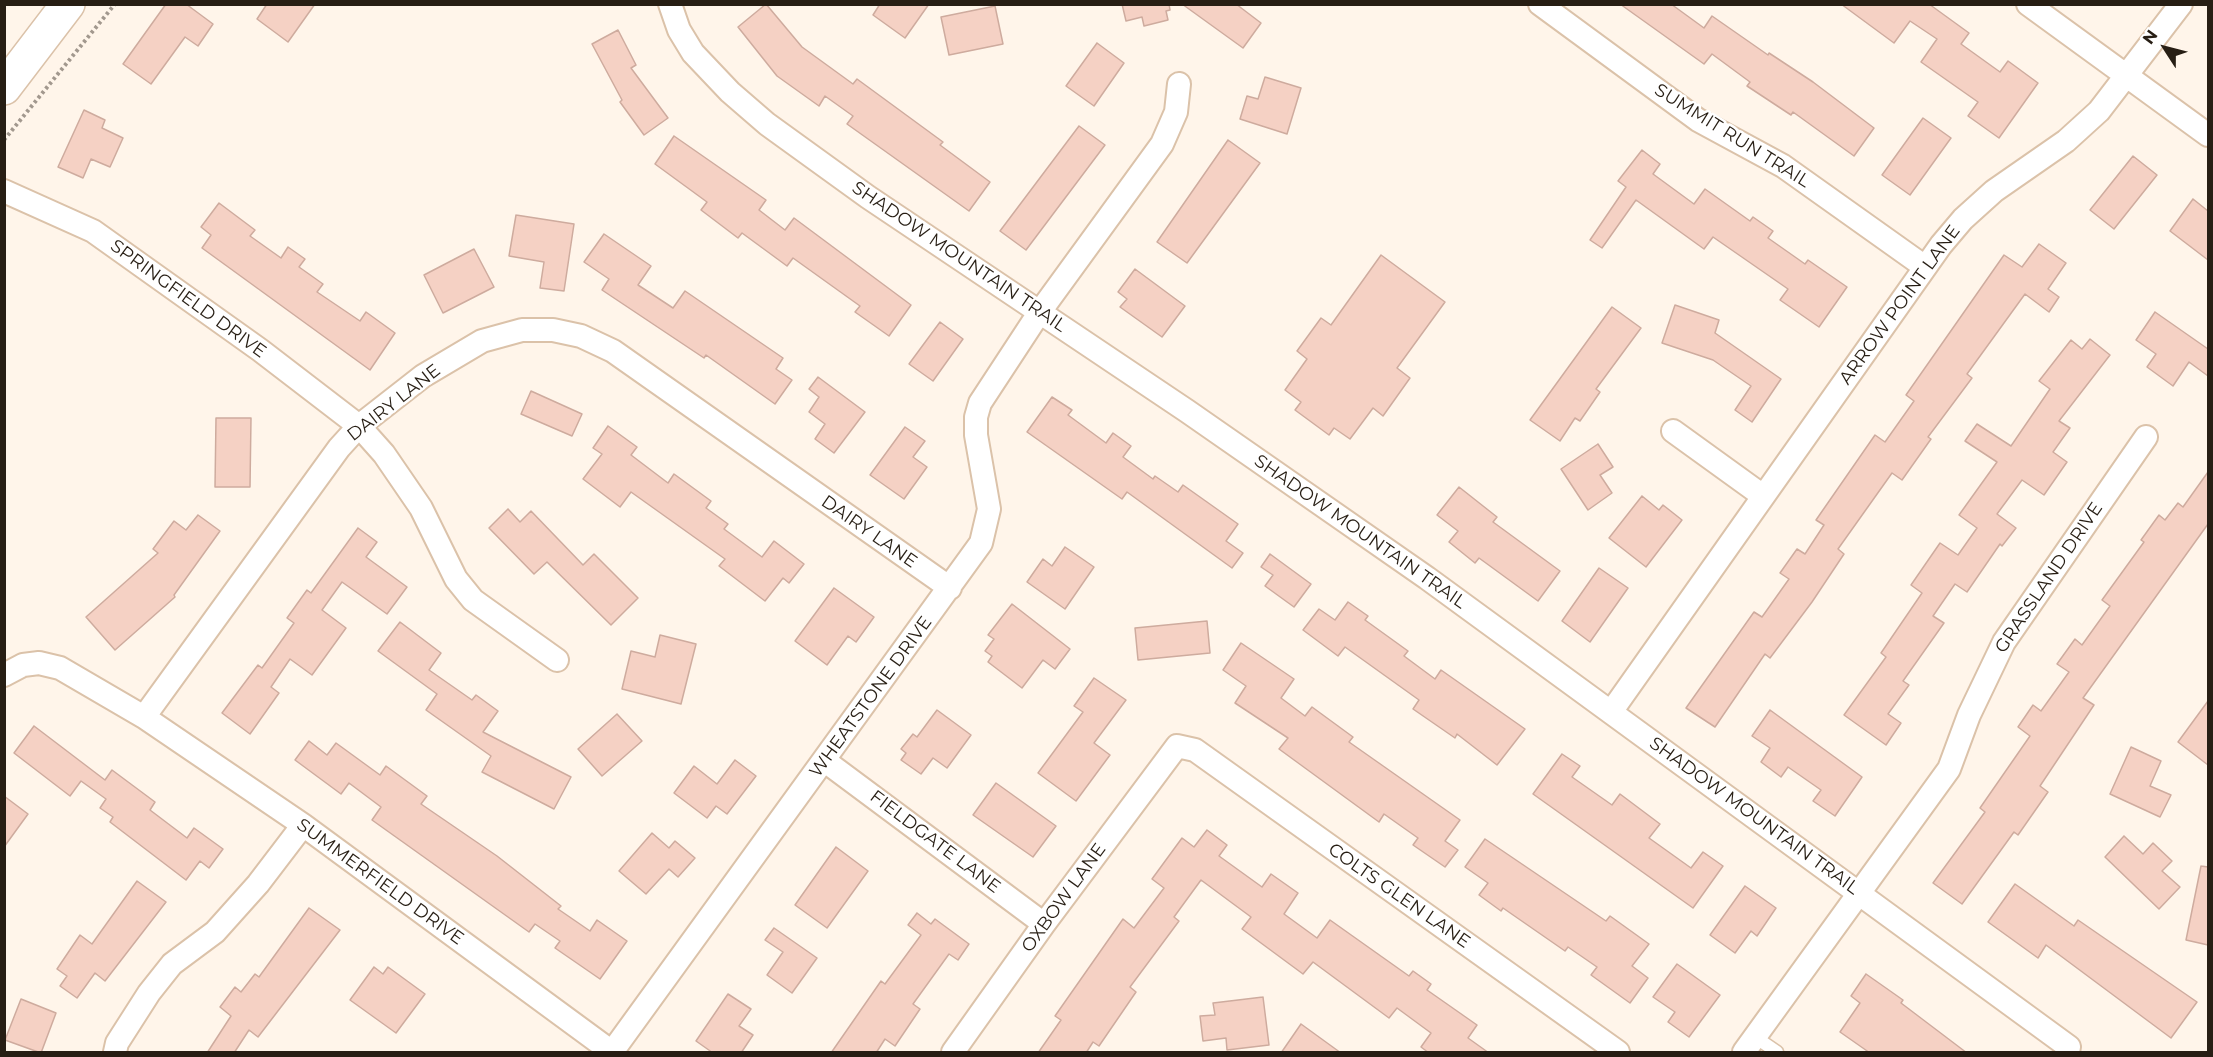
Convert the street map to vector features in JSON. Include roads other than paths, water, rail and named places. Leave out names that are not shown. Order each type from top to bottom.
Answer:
[{"type":"main road","points":[[4,88],[68,4]]},
{"type":"street","name":"SHADOW MOUNTAIN TRAIL","points":[[670,4],[679,30],[693,53],[730,92],[767,124],[868,197],[1197,417],[1426,578],[2069,1047]]},
{"type":"street","name":"SUMMIT RUN TRAIL","points":[[1540,4],[1698,120],[1735,137],[1784,166],[1925,267]]},
{"type":"street","points":[[2028,4],[2208,135]]},
{"type":"street","name":"ARROW POINT LANE","points":[[1611,712],[1925,267],[1963,219],[1994,191],[2066,141],[2099,111],[2181,4]]},
{"type":"street","name":"WHEATSTONE DRIVE","points":[[612,1052],[981,543],[989,509],[976,435],[976,417],[980,403],[1039,313],[1162,144],[1176,112],[1179,84]]},
{"type":"street","name":"SPRINGFIELD DRIVE","points":[[4,191],[93,231],[260,350],[359,426],[384,454],[421,508],[456,579],[473,600],[557,660]]},
{"type":"street","name":"DAIRY LANE","points":[[144,717],[339,448],[359,426],[423,376],[482,341],[522,330],[553,330],[581,336],[613,351],[950,588]]},
{"type":"street","points":[[1673,431],[1763,496]]},
{"type":"street","name":"GRASSLAND DRIVE","points":[[1749,1045],[1948,769],[1969,715],[2004,642],[2146,437]]},
{"type":"street","name":"SUMMERFIELD DRIVE","points":[[4,675],[31,664],[60,668],[144,717],[303,825],[612,1052]]},
{"type":"street","name":"OXBOW LANE","points":[[953,1053],[1044,924],[1177,746]]},
{"type":"street","name":"COLTS GLEN LANE","points":[[1177,746],[1195,750],[1618,1053]]},
{"type":"street","name":"FIELDGATE LANE","points":[[825,761],[1044,924]]},
{"type":"street","points":[[115,1052],[117,1043],[149,993],[172,964],[222,924],[258,884],[303,825]]},
{"type":"lane","points":[[1749,1045],[1777,1053]]}]
